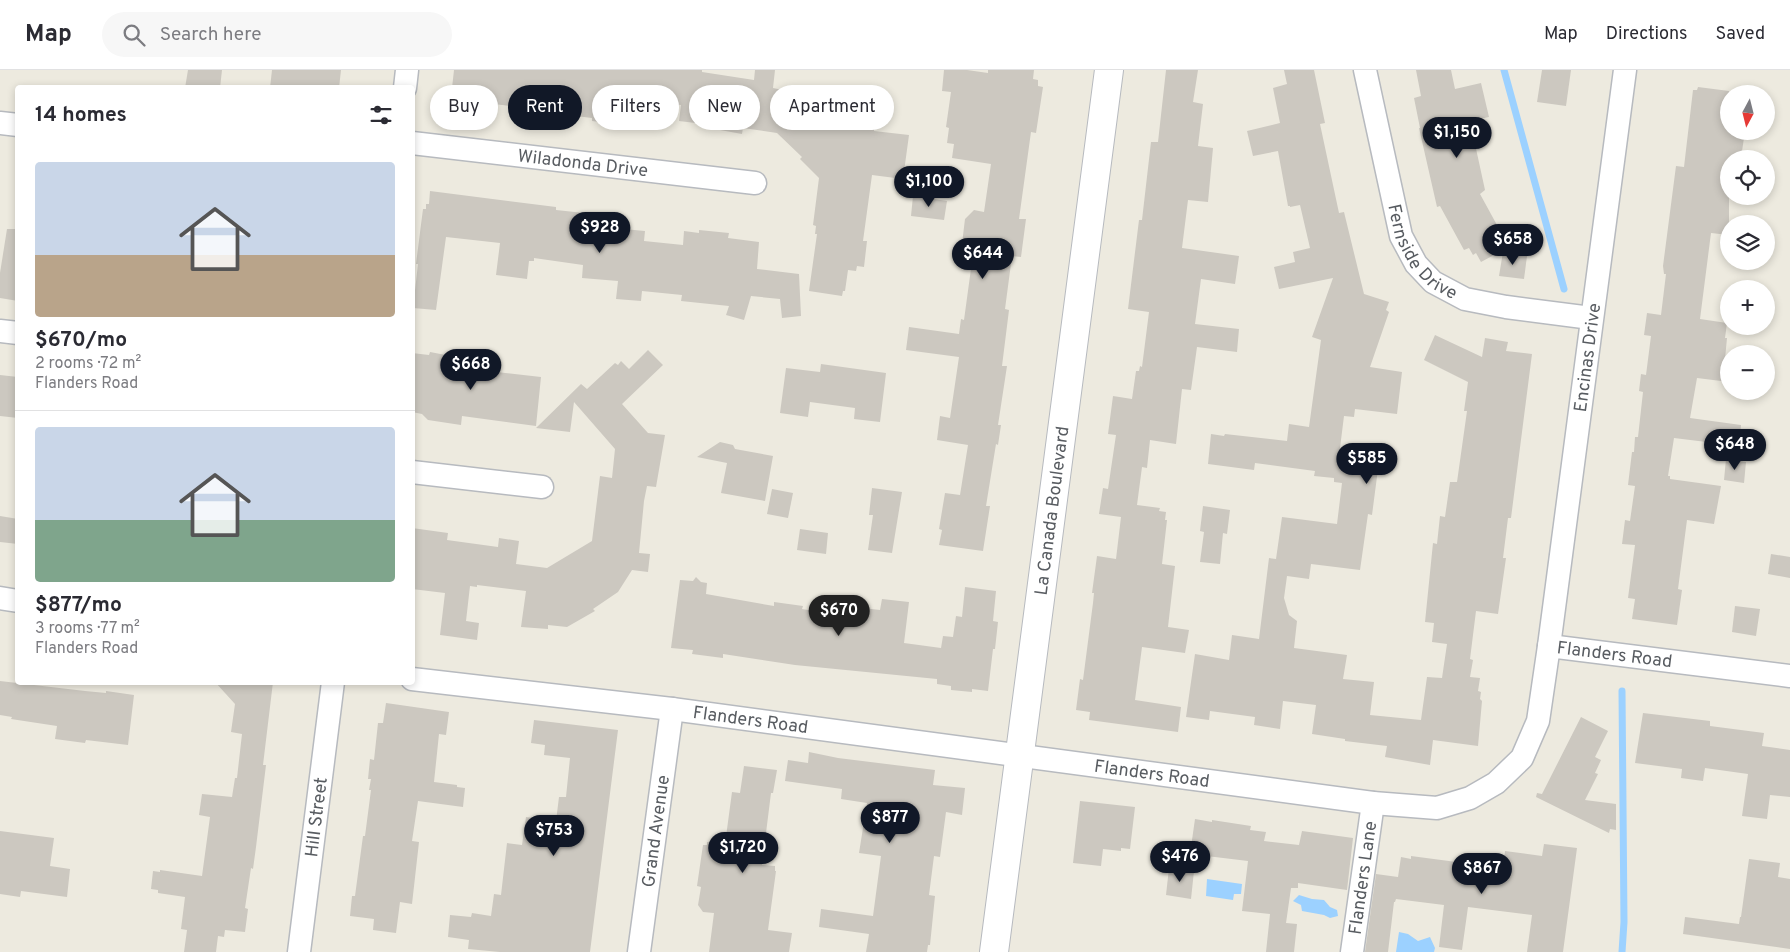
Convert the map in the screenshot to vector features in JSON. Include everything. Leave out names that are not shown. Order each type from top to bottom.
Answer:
[{"type":"street","points":[[405,85],[407,70]]},
{"type":"street","name":"La Canada Boulevard","points":[[994,952],[1109,70]]},
{"type":"street","name":"Fernside Drive","points":[[1365,70],[1400,236],[1416,264],[1434,282],[1465,299],[1506,307],[1591,318]]},
{"type":"street","name":"Encinas Drive","points":[[1549,646],[1625,70]]},
{"type":"street","points":[[0,123],[15,125]]},
{"type":"street","name":"Wiladonda Drive","points":[[415,142],[755,183]]},
{"type":"street","points":[[0,331],[15,334]]},
{"type":"street","points":[[415,472],[542,487]]},
{"type":"street","points":[[0,598],[15,600]]},
{"type":"street","name":"Flanders Road","points":[[415,679],[672,709],[1373,802],[1437,808],[1470,798],[1496,783],[1522,758],[1538,721],[1549,646],[1790,676]]},
{"type":"street","name":"Hill Street","points":[[299,952],[333,685]]},
{"type":"street","name":"Grand Avenue","points":[[639,952],[672,709]]},
{"type":"street","name":"Flanders Lane","points":[[1352,952],[1373,802]]},
{"type":"water","points":[[1207,879],[1242,884],[1241,894],[1234,894],[1233,900],[1206,896]]},
{"type":"water","points":[[1299,895],[1324,900],[1330,907],[1337,910],[1338,916],[1330,918],[1302,911],[1301,905],[1293,901]]},
{"type":"water","points":[[1399,932],[1408,934],[1418,941],[1430,937],[1435,948],[1434,952],[1396,952]]},
{"type":"building","points":[[188,70],[222,70],[220,85],[186,85]]},
{"type":"building","points":[[272,70],[341,70],[339,85],[270,85]]},
{"type":"building","points":[[454,70],[702,70],[702,72],[754,80],[755,70],[775,70],[773,85],[770,85],[770,130],[874,130],[909,135],[903,179],[872,175],[863,241],[867,241],[864,267],[857,266],[856,271],[848,270],[845,291],[843,291],[842,296],[809,291],[817,234],[815,234],[816,226],[813,225],[819,178],[800,159],[802,157],[777,133],[757,130],[760,130],[760,85],[689,85],[689,122],[679,121],[681,105],[679,105],[679,85],[592,85],[592,118],[582,117],[582,85],[508,85],[508,106],[498,104],[498,85],[452,85]]},
{"type":"building","points":[[944,70],[967,70],[988,73],[988,70],[1034,70],[1033,79],[1038,80],[1038,86],[1043,87],[1036,133],[1031,132],[1019,219],[1026,219],[1021,257],[1012,256],[1005,309],[1009,310],[1002,366],[1007,366],[998,425],[1001,425],[998,445],[996,444],[986,506],[990,506],[983,551],[939,545],[942,530],[939,529],[945,493],[960,495],[968,445],[937,440],[940,416],[950,418],[959,357],[906,350],[909,327],[959,334],[961,319],[964,320],[973,254],[961,252],[965,219],[974,210],[984,212],[991,164],[952,158],[954,144],[947,143],[949,128],[946,127],[951,92],[942,91]]},
{"type":"building","points":[[1166,70],[1198,70],[1193,102],[1203,104],[1198,146],[1213,148],[1208,202],[1188,200],[1182,248],[1239,256],[1235,284],[1201,279],[1195,324],[1239,329],[1237,352],[1197,347],[1191,390],[1182,389],[1176,444],[1150,440],[1147,468],[1142,467],[1137,505],[1160,508],[1159,511],[1166,512],[1165,520],[1167,520],[1162,564],[1175,566],[1168,627],[1189,630],[1185,653],[1142,647],[1135,700],[1181,707],[1178,732],[1089,720],[1090,712],[1076,710],[1080,679],[1083,680],[1097,556],[1116,559],[1121,517],[1099,514],[1103,488],[1108,489],[1116,435],[1108,434],[1113,396],[1132,399],[1136,371],[1139,371],[1140,366],[1142,367],[1149,312],[1128,309],[1139,220],[1142,220],[1151,142],[1158,142]]},
{"type":"building","points":[[1284,70],[1314,70],[1325,123],[1320,124],[1339,213],[1344,212],[1364,294],[1389,302],[1386,310],[1389,312],[1370,367],[1402,372],[1397,414],[1355,409],[1354,417],[1344,416],[1338,464],[1378,469],[1372,515],[1368,514],[1360,570],[1311,564],[1309,579],[1287,576],[1284,598],[1289,615],[1297,621],[1294,648],[1347,655],[1343,679],[1374,682],[1370,715],[1421,720],[1427,677],[1442,678],[1447,644],[1432,642],[1434,623],[1425,622],[1433,543],[1437,544],[1440,516],[1445,517],[1450,482],[1457,482],[1467,411],[1464,411],[1468,382],[1424,360],[1435,335],[1482,357],[1485,338],[1508,342],[1506,351],[1532,354],[1511,518],[1508,518],[1503,558],[1506,558],[1498,614],[1476,611],[1470,659],[1473,660],[1470,677],[1480,678],[1478,691],[1481,692],[1480,699],[1482,701],[1478,746],[1433,740],[1430,765],[1385,757],[1387,746],[1345,741],[1345,739],[1312,734],[1316,705],[1283,701],[1280,729],[1254,725],[1255,717],[1210,711],[1209,720],[1186,717],[1195,654],[1229,660],[1232,635],[1259,639],[1269,558],[1276,559],[1282,517],[1337,524],[1342,483],[1334,482],[1334,478],[1314,476],[1315,471],[1255,463],[1254,470],[1208,464],[1211,434],[1287,441],[1289,424],[1309,427],[1321,340],[1312,337],[1333,278],[1279,289],[1274,267],[1295,262],[1293,252],[1310,248],[1300,205],[1288,206],[1278,151],[1253,156],[1247,131],[1280,123],[1273,88],[1287,84]]},
{"type":"building","points":[[1416,70],[1451,70],[1455,89],[1481,83],[1489,117],[1470,121],[1485,190],[1480,194],[1509,247],[1481,262],[1476,253],[1473,255],[1469,248],[1464,250],[1440,206],[1437,207],[1414,98],[1421,96]]},
{"type":"building","points":[[1542,70],[1571,70],[1566,106],[1537,102]]},
{"type":"building","points":[[1698,87],[1720,90],[1720,140],[1744,140],[1742,150],[1720,150],[1720,205],[1729,205],[1729,215],[1720,215],[1720,234],[1711,233],[1700,319],[1720,322],[1720,335],[1725,335],[1725,338],[1727,338],[1726,345],[1720,345],[1720,381],[1697,378],[1690,418],[1741,425],[1739,446],[1674,438],[1668,476],[1670,476],[1670,479],[1721,486],[1714,524],[1687,520],[1678,589],[1682,590],[1677,625],[1632,619],[1635,599],[1628,598],[1635,545],[1622,544],[1625,520],[1630,521],[1635,486],[1628,485],[1635,437],[1638,437],[1643,392],[1639,391],[1641,374],[1646,375],[1651,336],[1644,335],[1647,313],[1661,315],[1666,274],[1664,274],[1663,266],[1676,166],[1684,167],[1693,90],[1697,90]]},
{"type":"building","points":[[720,130],[743,130],[742,134]]},
{"type":"building","points":[[430,191],[556,207],[556,210],[603,215],[602,227],[645,231],[644,241],[683,245],[684,231],[699,233],[699,230],[729,233],[728,238],[759,242],[757,269],[799,274],[801,316],[782,318],[780,299],[751,296],[744,320],[726,315],[729,306],[681,301],[682,295],[642,291],[641,301],[616,299],[618,281],[582,278],[583,265],[534,258],[534,261],[529,261],[527,279],[496,275],[500,243],[446,237],[436,310],[415,308],[418,264],[416,264],[423,209],[426,209],[426,204],[429,204]]},
{"type":"building","points":[[913,196],[947,201],[944,220],[911,216]]},
{"type":"building","points":[[7,229],[15,229],[15,300],[0,298],[0,273]]},
{"type":"building","points":[[1503,252],[1527,256],[1524,279],[1499,276]]},
{"type":"building","points":[[648,350],[663,365],[622,404],[648,433],[665,435],[656,487],[647,486],[644,501],[639,553],[650,554],[648,572],[632,570],[618,592],[593,609],[595,611],[567,627],[548,625],[548,629],[521,627],[526,591],[477,585],[477,587],[470,586],[466,621],[479,623],[477,640],[440,635],[445,593],[415,589],[415,528],[448,533],[447,540],[498,547],[499,538],[519,541],[516,564],[547,568],[592,541],[600,476],[612,478],[615,449],[574,402],[570,432],[536,428],[581,384],[587,389],[615,363],[618,365],[621,361],[629,369]]},
{"type":"building","points":[[430,352],[451,356],[452,352],[472,355],[470,369],[541,377],[536,426],[462,416],[461,425],[428,420],[422,414],[415,413],[415,353],[429,355]]},
{"type":"building","points":[[821,364],[886,373],[880,422],[854,419],[855,408],[810,402],[808,417],[780,413],[786,368],[820,372]]},
{"type":"building","points":[[0,375],[15,377],[15,418],[0,416]]},
{"type":"building","points":[[720,442],[733,445],[735,449],[773,456],[765,501],[721,493],[727,463],[697,457]]},
{"type":"building","points":[[1726,459],[1746,462],[1744,483],[1724,480]]},
{"type":"building","points":[[872,488],[902,492],[892,553],[868,550],[873,515],[869,515]]},
{"type":"building","points":[[772,489],[793,493],[788,518],[767,514]]},
{"type":"building","points":[[1203,506],[1230,510],[1227,534],[1223,533],[1220,564],[1200,562],[1204,532],[1200,531]]},
{"type":"building","points":[[0,516],[15,518],[15,544],[0,542]]},
{"type":"building","points":[[800,529],[828,533],[826,554],[797,550]]},
{"type":"building","points":[[1771,554],[1790,557],[1790,578],[1768,574]]},
{"type":"building","points":[[696,577],[701,582],[707,583],[706,594],[774,606],[774,602],[803,606],[802,609],[845,616],[846,606],[880,610],[882,599],[909,602],[904,643],[941,648],[943,636],[953,637],[956,616],[962,617],[965,587],[996,591],[993,621],[998,622],[988,691],[972,689],[972,692],[951,690],[951,686],[937,684],[937,679],[795,665],[723,654],[723,658],[692,654],[693,650],[671,648],[680,580],[693,581]]},
{"type":"building","points":[[1735,606],[1760,609],[1756,636],[1732,632]]},
{"type":"building","points":[[0,681],[15,683],[15,685],[34,685],[106,693],[106,691],[134,695],[128,745],[86,740],[85,743],[55,739],[57,726],[11,719],[12,717],[0,715]]},
{"type":"building","points":[[218,685],[273,685],[263,765],[266,765],[253,869],[251,868],[245,908],[248,909],[245,932],[225,930],[224,937],[218,936],[216,952],[184,952],[187,930],[181,929],[185,897],[158,893],[158,890],[151,889],[153,871],[160,872],[160,870],[202,876],[210,817],[199,815],[202,794],[232,797],[235,778],[237,778],[242,734],[231,732],[235,704]]},
{"type":"building","points":[[386,703],[449,712],[446,735],[439,734],[434,782],[465,788],[463,807],[418,801],[412,841],[419,842],[412,904],[400,902],[396,933],[373,930],[374,919],[350,916],[352,896],[355,896],[363,836],[365,836],[371,790],[369,790],[371,779],[368,779],[370,759],[374,760],[378,723],[383,723]]},
{"type":"building","points":[[1643,713],[1710,721],[1710,726],[1764,733],[1762,746],[1790,750],[1790,797],[1770,795],[1767,819],[1742,816],[1748,774],[1705,768],[1703,781],[1681,778],[1682,769],[1635,763]]},
{"type":"building","points":[[1581,717],[1608,731],[1595,757],[1601,760],[1595,773],[1598,774],[1585,800],[1616,804],[1616,830],[1610,829],[1609,833],[1536,797],[1537,793],[1542,794]]},
{"type":"building","points":[[534,720],[618,730],[590,952],[500,952],[468,949],[469,940],[448,937],[450,915],[471,917],[472,913],[491,916],[494,894],[501,895],[507,843],[522,845],[526,817],[556,821],[559,797],[566,797],[570,758],[544,755],[545,745],[531,743]]},
{"type":"building","points":[[809,752],[838,758],[935,770],[933,785],[965,788],[962,815],[946,812],[940,857],[934,856],[929,895],[935,896],[930,945],[928,945],[927,952],[866,952],[869,934],[819,927],[821,909],[873,916],[881,856],[859,853],[867,803],[841,799],[842,789],[785,781],[788,760],[808,763]]},
{"type":"building","points":[[744,766],[777,770],[773,793],[771,793],[762,865],[775,866],[776,871],[768,930],[792,933],[789,952],[709,952],[714,913],[703,912],[698,905],[701,887],[697,886],[703,845],[707,845],[707,842],[725,844],[732,792],[740,793]]},
{"type":"building","points":[[1080,801],[1135,807],[1130,849],[1121,848],[1121,851],[1103,849],[1101,866],[1073,863]]},
{"type":"building","points":[[1195,819],[1251,826],[1250,830],[1266,832],[1264,841],[1299,845],[1302,831],[1353,838],[1347,890],[1298,883],[1298,888],[1291,888],[1286,923],[1297,924],[1294,952],[1266,952],[1270,914],[1242,911],[1248,861],[1190,854]]},
{"type":"building","points":[[0,831],[54,838],[50,866],[70,869],[67,897],[21,891],[20,897],[0,894]]},
{"type":"building","points":[[1544,844],[1577,848],[1563,952],[1527,952],[1532,915],[1468,907],[1462,950],[1439,947],[1444,905],[1396,899],[1394,902],[1388,952],[1365,952],[1376,874],[1398,877],[1401,857],[1411,859],[1411,856],[1464,863],[1467,856],[1504,860],[1505,851],[1542,856]]},
{"type":"building","points":[[1749,859],[1780,863],[1778,877],[1790,879],[1790,949],[1683,934],[1685,917],[1739,924]]},
{"type":"building","points":[[1169,868],[1194,871],[1191,899],[1166,895]]},
{"type":"waterway","points":[[1504,70],[1564,289]]},
{"type":"waterway","points":[[1622,691],[1624,922],[1622,952]]}]
